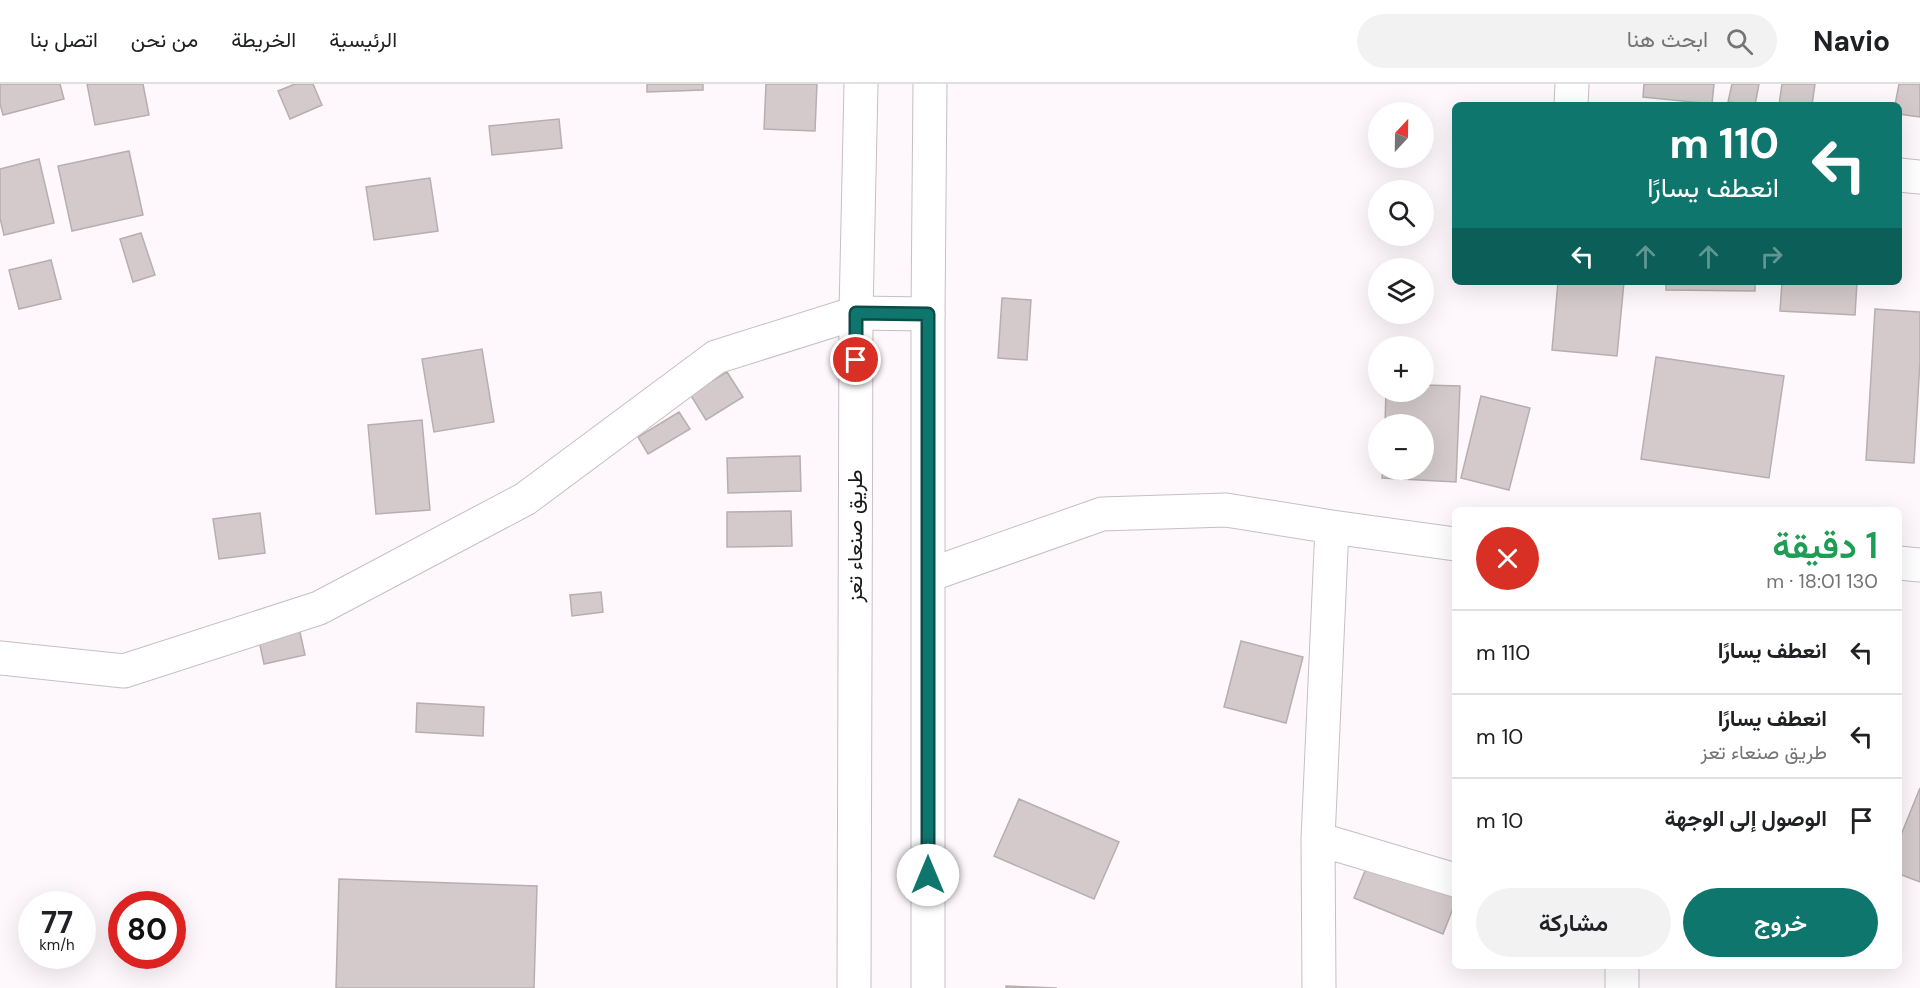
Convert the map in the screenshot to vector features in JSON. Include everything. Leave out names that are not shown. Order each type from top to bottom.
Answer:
[{"type":"main road","name":"طريق صنعاء تعز","points":[[854,988],[856,313],[861,84]]},
{"type":"main road","points":[[928,988],[930,84]]},
{"type":"main road","points":[[1571,102],[1572,84]]},
{"type":"main road","points":[[1902,175],[1920,177]]},
{"type":"main road","points":[[0,658],[124,671],[319,608],[525,499],[716,357],[856,313],[928,314]]},
{"type":"main road","points":[[929,575],[1102,514],[1226,510],[1452,544]]},
{"type":"main road","points":[[1319,988],[1318,839],[1332,527]]},
{"type":"main road","points":[[1902,563],[1920,565]]},
{"type":"main road","points":[[1318,839],[1452,879]]},
{"type":"main road","points":[[1622,969],[1622,988]]},
{"type":"building","points":[[0,84],[60,84],[64,99],[3,115],[0,104]]},
{"type":"building","points":[[87,84],[143,84],[149,115],[95,125]]},
{"type":"building","points":[[295,84],[313,84],[322,105],[290,119],[278,91]]},
{"type":"building","points":[[647,84],[703,84],[703,90],[647,92]]},
{"type":"building","points":[[766,84],[817,84],[815,131],[764,129]]},
{"type":"building","points":[[1644,84],[1714,84],[1712,102],[1643,97]]},
{"type":"building","points":[[1732,84],[1759,84],[1756,102],[1728,102]]},
{"type":"building","points":[[1782,84],[1815,84],[1812,102],[1779,102]]},
{"type":"building","points":[[1899,84],[1920,84],[1920,117],[1902,114],[1902,102],[1896,102]]},
{"type":"building","points":[[559,119],[562,148],[492,155],[489,126]]},
{"type":"building","points":[[129,151],[143,215],[72,231],[58,166]]},
{"type":"building","points":[[39,159],[54,223],[4,235],[0,218],[0,169]]},
{"type":"building","points":[[430,178],[438,231],[374,240],[366,187]]},
{"type":"building","points":[[141,233],[155,275],[133,282],[120,239]]},
{"type":"building","points":[[51,260],[61,299],[19,309],[9,270]]},
{"type":"building","points":[[1558,285],[1624,285],[1617,356],[1552,350]]},
{"type":"building","points":[[1666,285],[1755,285],[1755,291],[1666,290]]},
{"type":"building","points":[[1782,285],[1857,285],[1855,315],[1780,311]]},
{"type":"building","points":[[1002,298],[1031,300],[1027,360],[998,358]]},
{"type":"building","points":[[1875,309],[1920,312],[1920,361],[1914,463],[1866,460]]},
{"type":"building","points":[[482,349],[494,422],[434,432],[422,359]]},
{"type":"building","points":[[1656,357],[1784,376],[1769,478],[1641,459]]},
{"type":"building","points":[[727,372],[743,397],[706,420],[690,394]]},
{"type":"building","points":[[1434,385],[1460,386],[1456,482],[1419,480],[1434,480],[1434,414],[1385,414],[1386,402],[1434,402]]},
{"type":"building","points":[[1481,396],[1530,408],[1509,490],[1461,478]]},
{"type":"building","points":[[679,412],[690,429],[648,454],[638,437]]},
{"type":"building","points":[[422,420],[430,510],[376,514],[368,425]]},
{"type":"building","points":[[800,456],[801,491],[728,493],[727,458]]},
{"type":"building","points":[[791,511],[792,546],[727,547],[727,512]]},
{"type":"building","points":[[260,513],[265,553],[219,559],[213,519]]},
{"type":"building","points":[[601,592],[603,612],[572,616],[570,595]]},
{"type":"building","points":[[294,605],[305,655],[264,664],[253,613]]},
{"type":"building","points":[[1241,641],[1303,657],[1286,723],[1224,707]]},
{"type":"building","points":[[417,703],[484,707],[483,736],[416,732]]},
{"type":"building","points":[[1920,788],[1920,882],[1902,875],[1902,833]]},
{"type":"building","points":[[1019,799],[1119,842],[1094,899],[994,856]]},
{"type":"building","points":[[1369,861],[1452,894],[1452,911],[1443,934],[1354,898]]},
{"type":"building","points":[[339,879],[537,886],[534,988],[336,988]]},
{"type":"building","points":[[1006,986],[1057,988],[1006,988]]},
{"type":"route","points":[[856,360],[856,313],[928,314],[928,875]]}]
